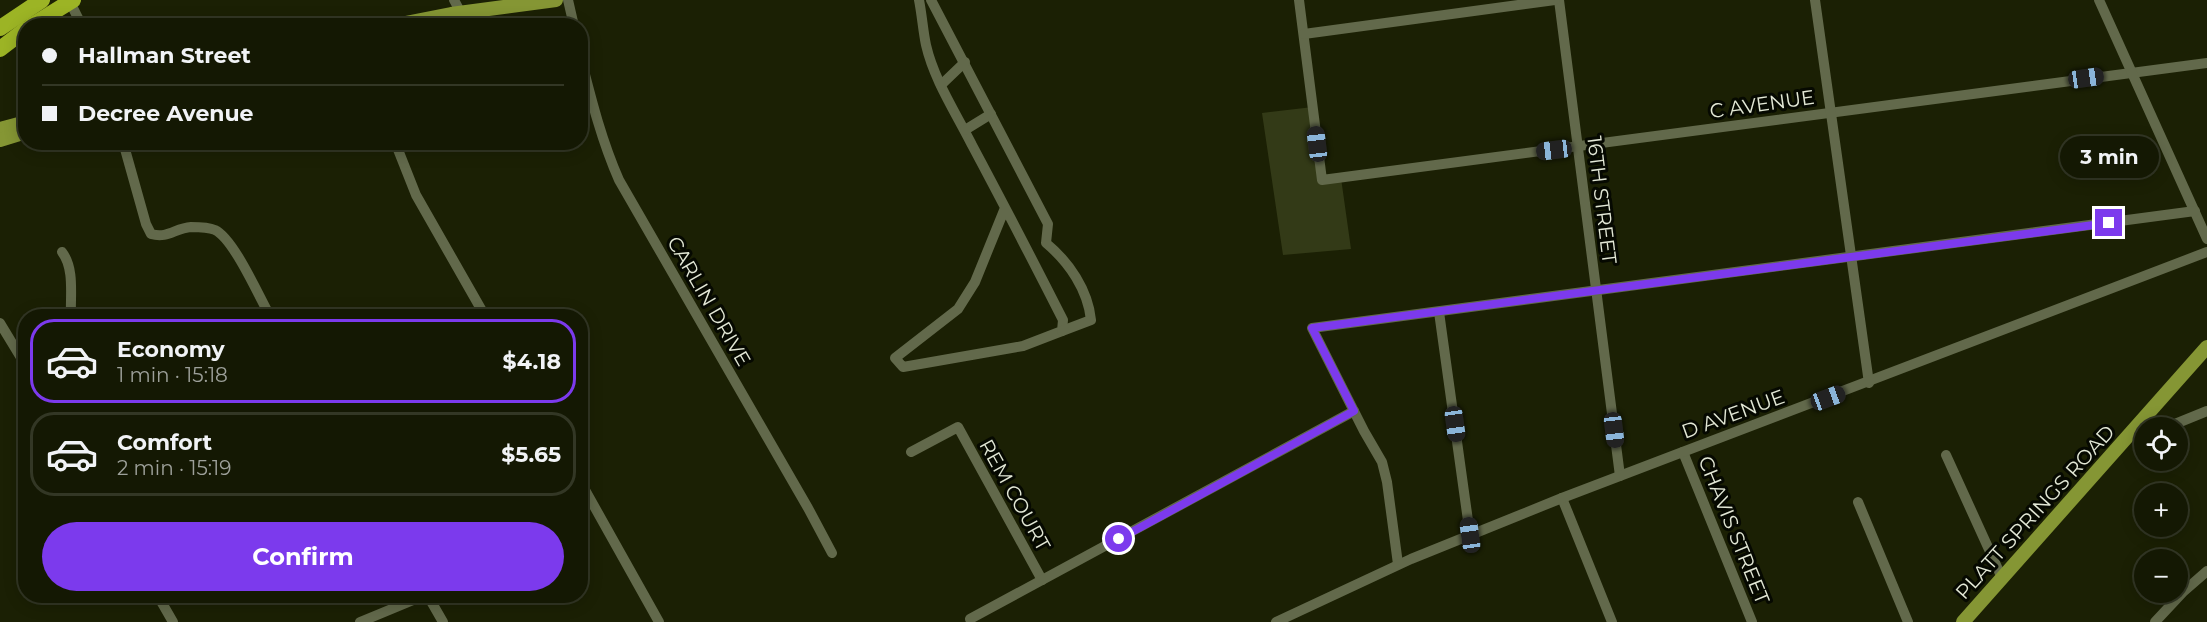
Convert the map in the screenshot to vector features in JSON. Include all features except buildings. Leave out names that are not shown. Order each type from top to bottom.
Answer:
[{"type":"highway","points":[[0,28],[42,0]]},
{"type":"highway","points":[[44,18],[71,1]]},
{"type":"highway","points":[[0,49],[18,35]]},
{"type":"main road","points":[[434,18],[556,0]]},
{"type":"main road","points":[[0,129],[18,124]]},
{"type":"main road","points":[[0,140],[18,134]]},
{"type":"main road","name":"PLATT SPRINGS ROAD","points":[[1963,622],[2207,347]]},
{"type":"street","points":[[453,0],[461,13]]},
{"type":"street","points":[[568,0],[572,18]]},
{"type":"street","points":[[919,0],[926,46],[941,86],[1063,320],[1062,331]]},
{"type":"street","points":[[932,0],[1048,224],[1046,243]]},
{"type":"street","points":[[1299,0],[1304,34],[1557,0]]},
{"type":"street","name":"16TH STREET","points":[[1557,0],[1620,476]]},
{"type":"street","points":[[1815,0],[1869,383]]},
{"type":"street","points":[[2099,0],[2207,239]]},
{"type":"street","points":[[71,1],[78,18]]},
{"type":"street","name":"C AVENUE","points":[[1304,34],[1322,180],[2207,63]]},
{"type":"street","points":[[941,86],[965,62]]},
{"type":"street","name":"CARLIN DRIVE","points":[[588,100],[619,180],[832,553]]},
{"type":"street","points":[[965,130],[992,114]]},
{"type":"street","points":[[125,150],[146,224],[151,234],[160,237],[190,227],[207,228],[221,234],[244,267],[266,309]]},
{"type":"street","points":[[398,150],[416,195],[481,309]]},
{"type":"street","points":[[1005,208],[975,282],[958,309],[895,358],[903,367],[1023,346],[1091,320],[1090,307],[1075,274],[1058,253],[1046,243]]},
{"type":"street","points":[[1398,564],[1382,462],[1312,328],[2194,211]]},
{"type":"street","points":[[1028,252],[1046,243]]},
{"type":"street","points":[[62,252],[70,268],[70,309]]},
{"type":"street","name":"D AVENUE","points":[[1276,622],[1398,564],[1562,498],[1869,383],[2207,252]]},
{"type":"street","points":[[1439,312],[1470,535]]},
{"type":"street","points":[[0,323],[18,353]]},
{"type":"street","points":[[970,620],[1354,411]]},
{"type":"street","points":[[2188,419],[2207,411]]},
{"type":"street","name":"REM COURT","points":[[911,452],[958,427],[1042,580]]},
{"type":"street","name":"CHAVIS STREET","points":[[1683,452],[1752,622]]},
{"type":"street","points":[[1946,455],[2002,578]]},
{"type":"street","points":[[588,495],[659,622]]},
{"type":"street","points":[[1562,498],[1612,622]]},
{"type":"street","points":[[1858,502],[1908,622]]},
{"type":"street","points":[[2155,622],[2183,592],[2207,571]]},
{"type":"street","points":[[162,603],[173,622]]},
{"type":"street","points":[[360,622],[406,603]]},
{"type":"street","points":[[432,603],[443,622]]},
{"type":"green space","points":[[1313,107],[1322,180],[1341,178],[1351,249],[1283,255],[1262,113]]},
{"type":"route","points":[[1119,539],[1354,411],[1312,328],[2109,223]]}]
